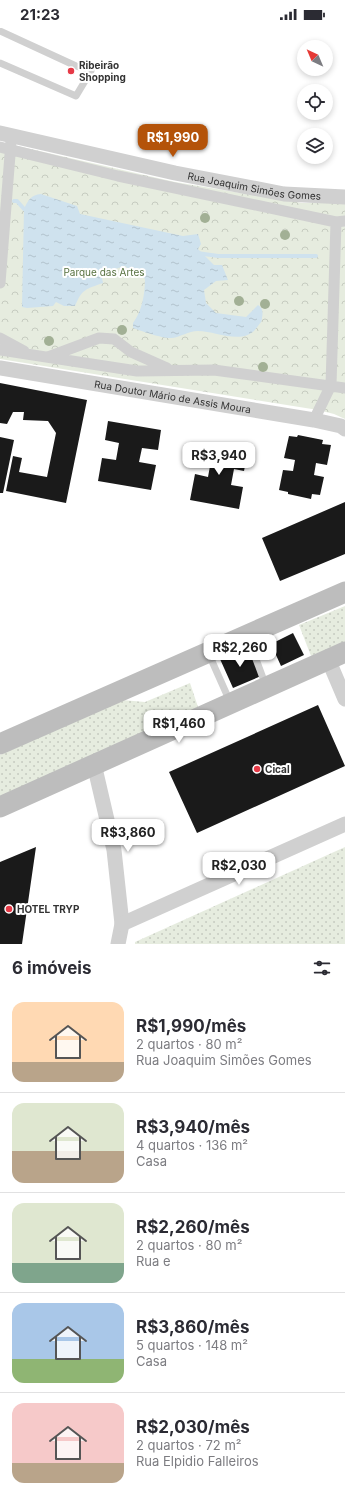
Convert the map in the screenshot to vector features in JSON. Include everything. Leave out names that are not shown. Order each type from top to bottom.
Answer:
[{"type":"main road","points":[[0,744],[345,592]]},
{"type":"main road","points":[[0,807],[176,728],[328,656]]},
{"type":"street","name":"Rua Joaquim Simões Gomes","points":[[5,141],[175,172],[284,194],[345,197]]},
{"type":"street","points":[[0,283],[5,141],[118,176],[340,222],[331,385],[314,420]]},
{"type":"street","points":[[0,338],[31,355]]},
{"type":"street","points":[[47,357],[99,338],[114,339],[131,352],[173,370]]},
{"type":"street","points":[[0,350],[137,371],[214,370],[345,388]]},
{"type":"street","name":"Rua Doutor Mário de Assis Moura","points":[[0,368],[314,420],[341,426],[345,429]]},
{"type":"street","points":[[328,656],[345,698]]},
{"type":"street","points":[[94,764],[114,850],[122,924],[118,944]]},
{"type":"street","points":[[122,924],[345,824]]},
{"type":"lane","points":[[0,31],[76,66],[91,71],[76,96],[0,63]]},
{"type":"lane","points":[[293,623],[312,606]]},
{"type":"lane","points":[[250,643],[260,679],[272,674]]},
{"type":"lane","points":[[220,698],[230,693],[208,661],[224,654]]},
{"type":"lane","points":[[130,687],[158,682]]},
{"type":"lane","points":[[176,728],[209,705]]},
{"type":"green space","name":"Parque das Artes","points":[[0,142],[175,182],[302,203],[345,203],[345,419],[334,414],[318,410],[0,359]]},
{"type":"green space","points":[[345,606],[345,642],[311,656],[299,625]]},
{"type":"green space","points":[[190,683],[198,707],[0,798],[0,755],[122,700],[145,702]]},
{"type":"green space","points":[[345,847],[345,944],[135,944],[135,942]]},
{"type":"water","points":[[41,194],[77,206],[80,214],[183,236],[198,234],[201,244],[198,249],[214,265],[222,265],[228,280],[216,281],[204,290],[206,303],[216,313],[246,317],[258,305],[262,311],[261,321],[252,332],[245,336],[238,337],[198,331],[168,338],[133,328],[133,323],[139,313],[142,302],[145,279],[125,266],[115,269],[112,274],[106,272],[102,278],[103,283],[85,290],[75,306],[64,306],[56,302],[53,306],[22,307],[24,209],[30,198]]},
{"type":"building","points":[[0,383],[87,400],[66,503],[6,491],[13,456],[22,458],[19,472],[47,477],[56,433],[48,421],[23,420],[24,412],[13,412],[7,424],[0,423]]},
{"type":"building","points":[[108,421],[161,430],[158,450],[142,448],[139,462],[156,465],[151,490],[98,481],[102,458],[116,460],[119,443],[105,440]]},
{"type":"building","points":[[298,435],[323,440],[322,444],[331,445],[327,465],[316,463],[314,475],[324,477],[320,495],[312,494],[311,499],[288,494],[288,492],[279,490],[283,470],[293,471],[295,460],[284,458],[289,436],[297,437]]},
{"type":"building","points":[[0,437],[14,440],[3,493],[0,493]]},
{"type":"building","points":[[200,442],[248,451],[244,471],[234,469],[231,485],[243,487],[239,509],[190,500],[195,474],[208,477],[210,466],[197,463]]},
{"type":"building","points":[[345,502],[345,554],[280,581],[262,538]]},
{"type":"building","points":[[293,633],[304,655],[281,666],[271,644]]},
{"type":"building","points":[[248,647],[261,676],[233,688],[220,659]]},
{"type":"building","name":"Cical","points":[[318,705],[345,766],[197,833],[169,772]]},
{"type":"building","points":[[36,847],[22,944],[0,944],[0,862]]},
{"type":"waterway","points":[[14,201],[17,201],[24,209],[28,211]]},
{"type":"waterway","points":[[197,253],[218,256],[316,256]]},
{"type":"place","name":"Ribeirão Shopping","points":[[71,71]]},
{"type":"place","name":"Cical","points":[[257,769]]},
{"type":"place","name":"HOTEL TRYP","points":[[9,909]]}]
